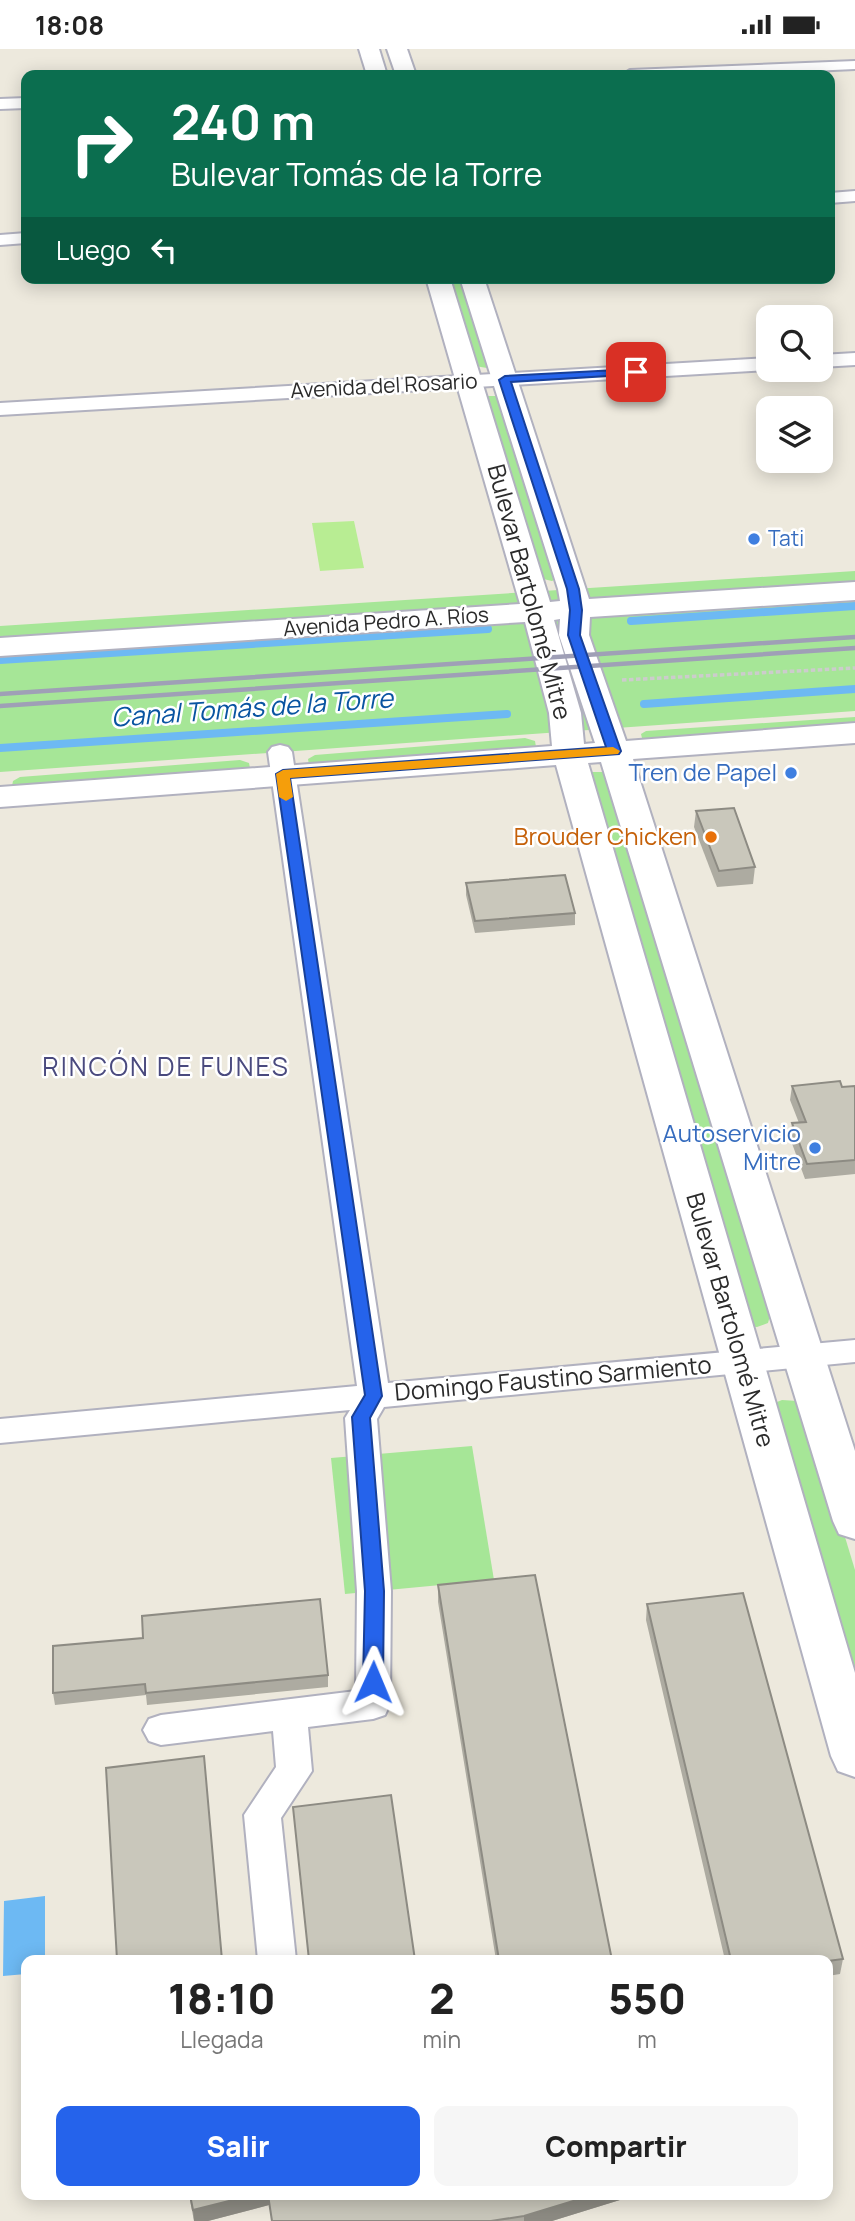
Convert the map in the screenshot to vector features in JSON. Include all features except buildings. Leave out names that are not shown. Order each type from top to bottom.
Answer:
[{"type":"main road","points":[[369,49],[375,70]]},
{"type":"main road","points":[[397,49],[403,70]]},
{"type":"main road","name":"Bulevar Bartolomé Mitre","points":[[440,284],[534,602],[565,713],[568,742],[855,1756]]},
{"type":"main road","name":"Bulevar Bartolomé Mitre","points":[[474,284],[574,599],[574,635],[610,739],[855,1521]]},
{"type":"main road","name":"Avenida Pedro A. Ríos","points":[[0,647],[574,599],[855,571]]},
{"type":"main road","name":"Avenida Pedro A. Ríos","points":[[574,599],[855,591]]},
{"type":"main road","name":"Avenida Pedro A. Ríos","points":[[0,626],[534,602]]},
{"type":"main road","points":[[0,772],[281,763],[610,739],[855,711]]},
{"type":"main road","points":[[610,739],[855,733]]},
{"type":"main road","points":[[0,797],[281,763]]},
{"type":"street","points":[[742,70],[855,65]]},
{"type":"street","points":[[0,104],[21,103]]},
{"type":"street","points":[[835,198],[855,197]]},
{"type":"street","points":[[0,240],[21,238]]},
{"type":"street","points":[[833,360],[855,359]]},
{"type":"street","name":"Avenida del Rosario","points":[[0,408],[756,365]]},
{"type":"street","points":[[161,1730],[373,1704],[374,1591],[361,1417],[374,1396],[281,763]]},
{"type":"street","name":"Domingo Faustino Sarmiento","points":[[0,1431],[855,1351]]},
{"type":"street","points":[[276,1955],[262,1815],[294,1771],[289,1716]]},
{"type":"path","points":[[589,682],[855,669]]},
{"type":"green space","points":[[450,284],[469,284],[492,365],[487,368],[475,366]]},
{"type":"green space","points":[[488,396],[502,396],[558,578],[552,581],[539,578],[485,399]]},
{"type":"green space","points":[[354,521],[364,568],[320,571],[312,523]]},
{"type":"green space","points":[[855,571],[855,711],[0,772],[0,626]]},
{"type":"green space","points":[[855,717],[855,727],[648,742],[641,734],[646,731]]},
{"type":"green space","points":[[525,738],[535,741],[536,747],[309,765],[308,759],[315,755]]},
{"type":"green space","points":[[240,760],[249,763],[250,768],[242,771],[18,789],[12,786],[13,781],[20,777]]},
{"type":"green space","points":[[604,772],[771,1312],[768,1323],[757,1327],[746,1326],[587,774]]},
{"type":"green space","points":[[782,1400],[798,1401],[807,1412],[855,1570],[855,1714],[772,1404]]},
{"type":"green space","points":[[472,1446],[494,1580],[345,1594],[331,1458]]},
{"type":"water","points":[[45,1896],[45,1955],[21,1955],[21,1974],[3,1976],[4,1901]]},
{"type":"waterway","points":[[631,621],[855,606]]},
{"type":"waterway","points":[[0,660],[488,629]]},
{"type":"waterway","name":"Canal Tomás de la Torre","points":[[644,704],[855,689]]},
{"type":"waterway","name":"Canal Tomás de la Torre","points":[[0,748],[507,714]]},
{"type":"railway","points":[[0,694],[855,637]]},
{"type":"railway","points":[[0,706],[855,648]]},
{"type":"slow traffic","points":[[286,797],[283,774],[613,751]]},
{"type":"place","name":"Tati","points":[[754,539]]},
{"type":"place","name":"Tren de Papel","points":[[791,773]]},
{"type":"place","name":"Brouder Chicken","points":[[711,837]]},
{"type":"place","name":"Autoservicio Mitre","points":[[815,1148]]},
{"type":"district","name":"RINCÓN DE FUNES","points":[[166,1067]]},
{"type":"route","points":[[373,1682],[374,1591],[361,1417],[374,1396],[283,774],[614,751],[574,635],[576,610],[573,589],[505,380],[636,372]]}]
